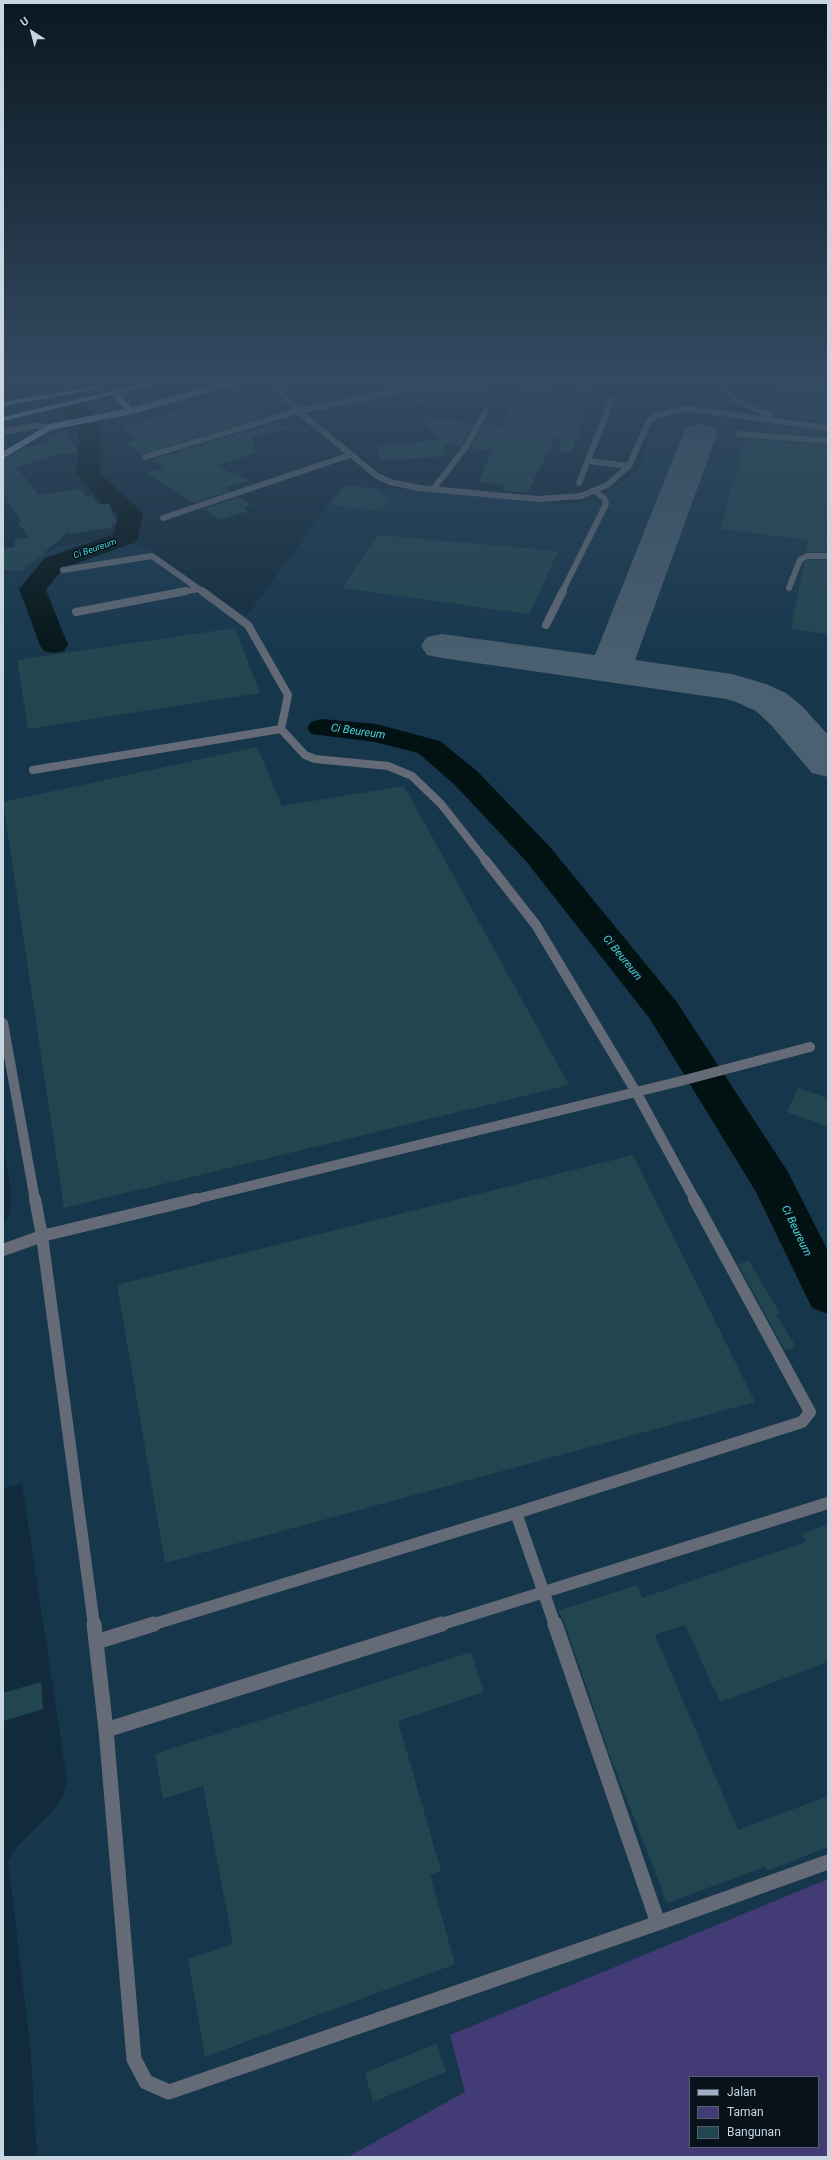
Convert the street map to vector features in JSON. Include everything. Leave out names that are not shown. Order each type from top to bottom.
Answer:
[{"type":"street","points":[[163,518],[279,479]]},
{"type":"street","points":[[383,479],[390,482],[419,488],[434,488],[558,500],[580,496],[595,491],[607,485],[614,479]]},
{"type":"street","points":[[434,488],[441,479]]},
{"type":"street","points":[[579,483],[581,479]]},
{"type":"street","points":[[546,625],[606,504],[604,498],[595,491]]},
{"type":"street","points":[[63,570],[152,556],[248,625],[288,695],[281,729]]},
{"type":"street","points":[[789,588],[800,560],[807,556],[828,556]]},
{"type":"street","points":[[76,612],[198,589]]},
{"type":"street","points":[[33,770],[281,729]]},
{"type":"street","points":[[96,1642],[516,1513],[802,1422],[810,1412],[636,1092],[536,925],[441,804],[412,776],[396,768],[325,761],[305,754],[281,729]]},
{"type":"street","points":[[3,1023],[42,1236],[96,1642],[106,1730],[134,2059],[146,2082],[169,2092],[658,1923],[828,1862]]},
{"type":"street","points":[[3,1250],[42,1236],[677,1082],[792,1053],[810,1047]]},
{"type":"street","points":[[106,1730],[828,1503]]},
{"type":"street","points":[[516,1513],[658,1923]]},
{"type":"shaded area","points":[[627,479],[828,479],[828,1896],[430,2157],[37,2157],[30,2044],[8,1862],[13,1851],[53,1811],[62,1798],[67,1780],[22,1484],[3,1488],[3,1226],[10,1213],[11,1190],[3,1143],[3,576],[57,547],[112,536],[151,550],[155,561],[247,616],[343,484],[570,505],[591,500],[608,493]]},
{"type":"green space","points":[[828,1879],[828,2157],[348,2157],[465,2092],[450,2035]]},
{"type":"building","points":[[3,479],[26,479],[38,495],[82,489],[86,497],[91,496],[98,504],[109,504],[117,523],[112,524],[113,527],[71,534],[68,532],[34,562],[26,564],[24,570],[3,571],[3,548],[15,547],[14,539],[29,537],[18,523],[21,522],[18,518],[19,517],[6,501],[10,501],[3,492]]},
{"type":"building","points":[[156,479],[250,480],[225,488],[230,491],[194,503]]},
{"type":"building","points":[[480,479],[534,479],[527,493],[502,490],[505,485],[479,482]]},
{"type":"building","points":[[734,479],[828,479],[828,552],[806,552],[809,540],[721,529]]},
{"type":"building","points":[[344,486],[376,489],[389,498],[381,511],[331,505]]},
{"type":"building","points":[[239,497],[251,505],[243,508],[248,511],[220,520],[204,509]]},
{"type":"building","points":[[378,535],[558,551],[529,614],[342,588]]},
{"type":"building","points":[[808,560],[828,560],[828,634],[791,629],[804,563]]},
{"type":"building","points":[[235,628],[260,693],[28,729],[17,660]]},
{"type":"building","points":[[257,747],[282,806],[404,786],[569,1085],[64,1208],[3,802]]},
{"type":"building","points":[[798,1088],[828,1098],[828,1127],[787,1112]]},
{"type":"building","points":[[633,1155],[755,1402],[165,1563],[117,1285]]},
{"type":"building","points":[[749,1261],[780,1313],[776,1314],[796,1347],[785,1350],[738,1264]]},
{"type":"building","points":[[828,1524],[828,1662],[720,1702],[685,1625],[655,1635],[738,1830],[828,1796],[828,1847],[767,1871],[765,1867],[667,1903],[609,1753],[564,1621],[558,1611],[637,1585],[642,1598],[806,1542],[801,1534]]},
{"type":"building","points":[[471,1652],[484,1692],[398,1721],[441,1871],[430,1875],[455,1964],[205,2057],[188,1959],[233,1944],[203,1786],[163,1799],[155,1754]]},
{"type":"building","points":[[41,1682],[43,1709],[3,1721],[3,1693]]},
{"type":"building","points":[[437,2043],[446,2072],[373,2102],[365,2073]]},
{"type":"waterway","name":"Ci Beureum","points":[[54,645],[32,589],[54,563],[125,538],[131,513],[110,497],[93,479]]},
{"type":"waterway","name":"Ci Beureum","points":[[322,728],[376,733],[429,747],[466,778],[538,854],[663,1010],[773,1184],[828,1295]]},
{"type":"taxiway","points":[[610,670],[683,479]]},
{"type":"taxiway","points":[[442,646],[610,670]]},
{"type":"taxiway","points":[[610,670],[732,687],[751,693],[771,702],[787,716],[828,763]]}]
